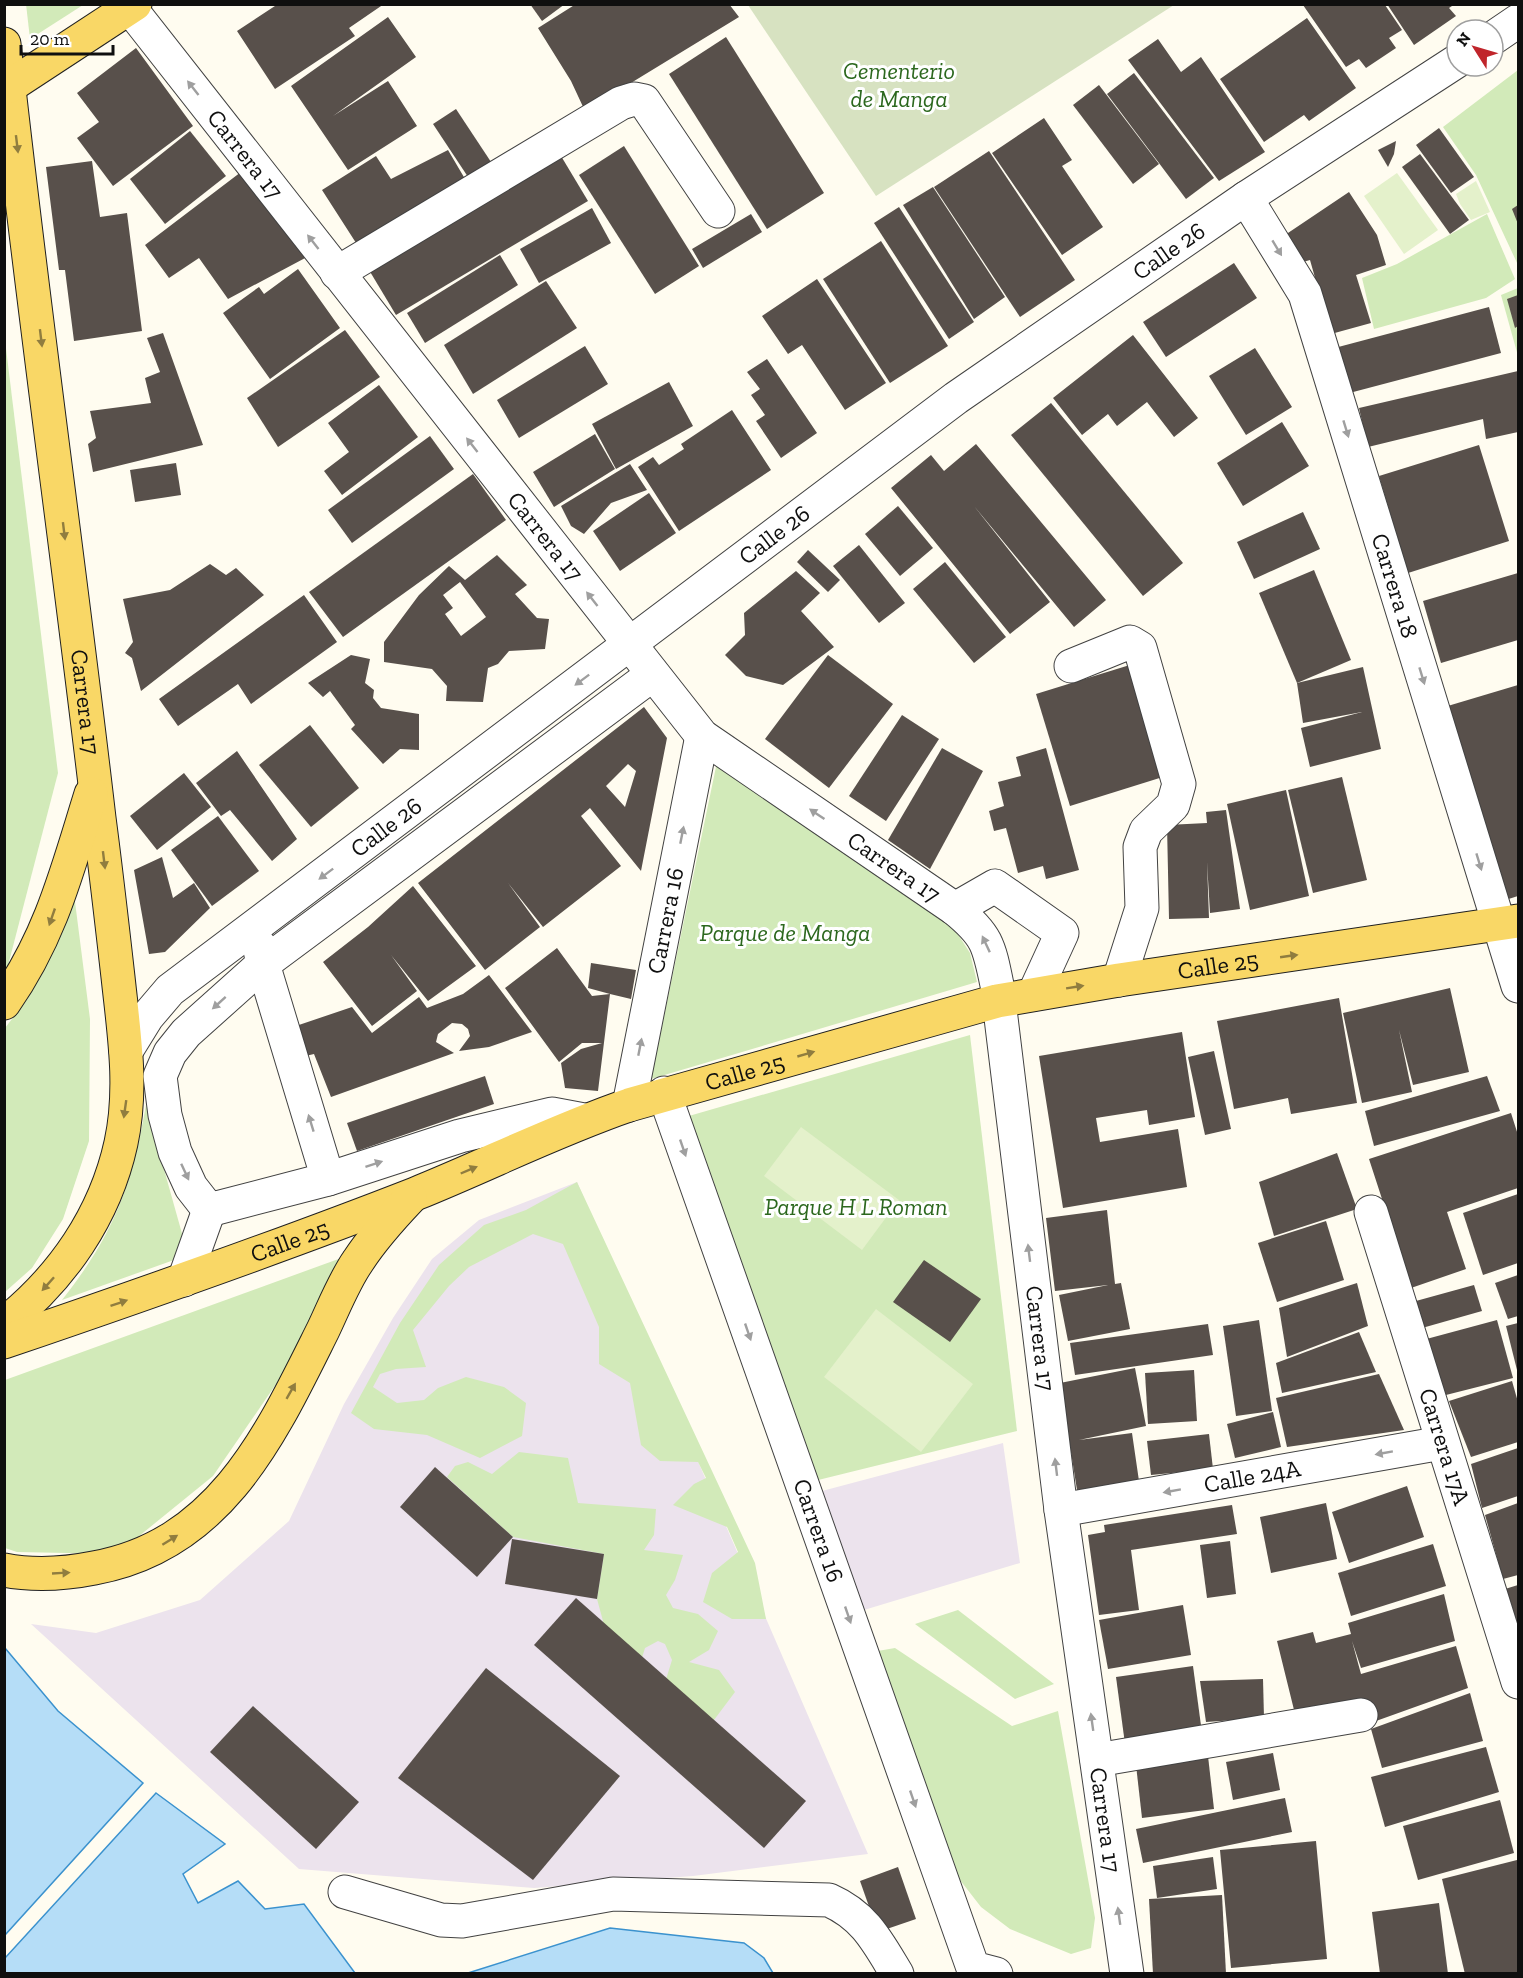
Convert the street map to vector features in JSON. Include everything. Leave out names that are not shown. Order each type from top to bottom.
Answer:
[{"type":"main road","points":[[10,86],[131,6]]},
{"type":"main road","name":"Carrera 17","points":[[4,44],[95,781],[126,1051],[127,1097],[121,1143],[108,1187],[88,1230],[62,1268],[31,1303],[4,1324]]},
{"type":"main road","points":[[4,1003],[23,976],[47,931],[95,781]]},
{"type":"main road","name":"Calle 25","points":[[4,1342],[184,1280],[420,1191],[584,1120],[664,1093],[997,1001],[1119,980],[1509,924]]},
{"type":"main road","points":[[4,1570],[64,1574],[117,1564],[156,1548],[192,1527],[227,1493],[257,1451],[303,1369],[356,1262],[383,1227],[420,1191]]},
{"type":"street","name":"Carrera 17","points":[[131,6],[337,273],[702,736],[955,909],[974,924],[989,945],[1061,1510],[1127,1974]]},
{"type":"street","points":[[1505,30],[1518,21]]},
{"type":"street","name":"Calle 26","points":[[126,1051],[147,1017],[170,990],[956,399],[1246,198],[1445,69]]},
{"type":"street","points":[[337,273],[621,103],[634,99],[645,101],[718,211]]},
{"type":"street","name":"Carrera 18","points":[[1246,198],[1305,294],[1509,924],[1518,986]]},
{"type":"street","points":[[1071,666],[1130,642],[1140,648],[1179,784],[1173,805],[1146,831],[1140,848],[1143,908],[1119,980]]},
{"type":"street","points":[[209,1210],[191,1187],[175,1152],[165,1115],[160,1076],[170,1053],[186,1033],[262,964],[652,675]]},
{"type":"street","name":"Carrera 16","points":[[629,1105],[702,736]]},
{"type":"street","points":[[955,909],[995,886],[1062,933],[1034,994]]},
{"type":"street","points":[[256,927],[262,964],[328,1179]]},
{"type":"street","name":"Carrera 16","points":[[664,1093],[984,1971]]},
{"type":"street","points":[[209,1210],[328,1179],[460,1136],[552,1114],[584,1120]]},
{"type":"street","points":[[408,1152],[420,1191]]},
{"type":"street","points":[[184,1280],[209,1210]]},
{"type":"street","name":"Carrera 17A","points":[[1371,1212],[1518,1682]]},
{"type":"street","name":"Calle 24A","points":[[1061,1510],[1442,1443]]},
{"type":"street","points":[[1097,1760],[1361,1715]]},
{"type":"street","points":[[345,1892],[441,1920],[462,1921],[613,1894],[829,1900],[847,1908],[869,1928],[897,1974]]},
{"type":"shaded area","points":[[577,1182],[868,1854],[693,1876],[534,1888],[299,1869],[31,1624],[96,1633],[200,1600],[289,1521],[344,1404],[393,1318],[432,1259],[479,1220]]},
{"type":"shaded area","points":[[1003,1443],[1020,1563],[854,1613],[822,1491]]},
{"type":"green space","points":[[26,4],[83,4],[83,5],[30,39]]},
{"type":"green space","name":"Cementerio de Manga","points":[[748,5],[1174,5],[876,196]]},
{"type":"green space","points":[[1518,70],[1518,265],[1476,175],[1443,127]]},
{"type":"green space","points":[[1397,173],[1438,230],[1404,254],[1364,196]]},
{"type":"green space","points":[[1476,181],[1490,212],[1471,220],[1456,194]]},
{"type":"green space","points":[[1487,214],[1515,279],[1486,298],[1374,329],[1362,278],[1397,264]]},
{"type":"green space","points":[[1518,288],[1518,356],[1501,295]]},
{"type":"green space","points":[[4,332],[58,773],[4,981]]},
{"type":"green space","name":"Parque de Manga","points":[[717,762],[952,925],[970,953],[977,982],[651,1079]]},
{"type":"green space","points":[[74,894],[90,1019],[89,1141],[63,1219],[32,1268],[5,1292],[5,1028],[26,1001]]},
{"type":"green space","name":"Parque H L Roman","points":[[970,1035],[1017,1431],[810,1482],[682,1118]]},
{"type":"green space","points":[[146,1105],[188,1255],[62,1300],[95,1253],[118,1209],[134,1161]]},
{"type":"green space","points":[[801,1127],[899,1200],[862,1250],[764,1176]]},
{"type":"green space","points":[[577,1182],[755,1563],[766,1619],[732,1619],[703,1602],[712,1573],[738,1552],[727,1527],[673,1505],[694,1484],[706,1478],[698,1462],[660,1461],[641,1445],[630,1383],[599,1364],[599,1327],[563,1244],[533,1234],[469,1267],[449,1286],[413,1330],[426,1367],[396,1369],[380,1374],[373,1387],[397,1403],[424,1400],[438,1388],[466,1377],[504,1387],[526,1403],[522,1436],[480,1458],[427,1435],[374,1429],[351,1413],[400,1323],[439,1265],[484,1225],[526,1210]]},
{"type":"green space","points":[[344,1257],[296,1355],[213,1476],[117,1554],[17,1552],[5,1548],[5,1380]]},
{"type":"green space","points":[[876,1309],[973,1384],[921,1452],[824,1377]]},
{"type":"green space","points":[[519,1452],[568,1458],[578,1503],[656,1509],[654,1535],[644,1550],[683,1555],[675,1580],[666,1595],[673,1608],[698,1614],[718,1631],[709,1650],[689,1662],[719,1670],[735,1692],[714,1720],[684,1725],[663,1689],[672,1660],[665,1644],[658,1641],[645,1648],[637,1674],[601,1644],[603,1621],[597,1599],[604,1554],[513,1537],[447,1477],[455,1466],[468,1462],[492,1474]]},
{"type":"green space","points":[[958,1610],[1054,1684],[1015,1699],[915,1624]]},
{"type":"green space","points":[[895,1648],[1012,1726],[1058,1711],[1095,1918],[1091,1948],[1071,1954],[1010,1929],[981,1907],[953,1871],[872,1652]]},
{"type":"water","points":[[5,1648],[58,1711],[143,1783],[5,1935]]},
{"type":"water","points":[[156,1793],[225,1844],[183,1874],[198,1903],[238,1881],[265,1909],[304,1904],[355,1973],[5,1973],[5,1958]]},
{"type":"water","points":[[610,1928],[744,1943],[764,1958],[773,1973],[468,1973]]},
{"type":"building","points":[[278,4],[384,4],[349,28],[355,36],[275,89],[237,31]]},
{"type":"building","points":[[530,4],[565,4],[542,21]]},
{"type":"building","points":[[576,4],[729,4],[739,17],[585,111],[571,81],[538,28]]},
{"type":"building","points":[[1387,4],[1455,4],[1449,8],[1456,16],[1445,18],[1445,24],[1414,45]]},
{"type":"building","points":[[1303,5],[1385,5],[1402,30],[1389,38],[1396,48],[1366,68],[1359,59],[1346,67]]},
{"type":"building","points":[[388,17],[416,57],[333,116],[388,81],[417,126],[348,170],[291,86]]},
{"type":"building","points":[[1307,18],[1356,88],[1309,121],[1304,115],[1264,142],[1220,79]]},
{"type":"building","points":[[726,37],[824,193],[767,229],[669,74]]},
{"type":"building","points":[[1158,39],[1181,72],[1201,57],[1265,152],[1219,181],[1128,60]]},
{"type":"building","points":[[136,48],[193,126],[113,186],[77,138],[99,122],[77,93]]},
{"type":"building","points":[[1134,73],[1214,178],[1186,199],[1107,94]]},
{"type":"building","points":[[1099,85],[1159,164],[1133,184],[1073,105]]},
{"type":"building","points":[[456,109],[495,168],[472,183],[433,124]]},
{"type":"building","points":[[1044,118],[1072,160],[1062,166],[1103,227],[1062,255],[992,153]]},
{"type":"building","points":[[1439,128],[1474,177],[1451,193],[1416,145]]},
{"type":"building","points":[[190,131],[226,176],[165,224],[130,179]]},
{"type":"building","points":[[1396,141],[1394,154],[1388,167],[1378,150]]},
{"type":"building","points":[[624,146],[699,266],[655,294],[579,175]]},
{"type":"building","points":[[448,150],[468,184],[358,246],[322,190],[376,156],[391,179]]},
{"type":"building","points":[[989,151],[1075,280],[1020,317],[934,187]]},
{"type":"building","points":[[1420,154],[1469,220],[1450,234],[1402,167]]},
{"type":"building","points":[[561,156],[588,201],[396,315],[369,270]]},
{"type":"building","points":[[92,161],[100,217],[127,213],[142,331],[74,341],[65,270],[59,270],[46,167]]},
{"type":"building","points":[[241,172],[307,257],[228,299],[199,258],[169,278],[145,245]]},
{"type":"building","points":[[933,187],[1005,297],[974,319],[903,205]]},
{"type":"building","points":[[1349,192],[1377,235],[1386,265],[1356,275],[1371,323],[1331,334],[1310,260],[1303,262],[1282,237]]},
{"type":"building","points":[[1518,205],[1518,224],[1512,209]]},
{"type":"building","points":[[899,207],[974,322],[949,339],[874,223]]},
{"type":"building","points":[[592,208],[611,243],[539,283],[520,249]]},
{"type":"building","points":[[751,214],[762,232],[703,268],[692,249]]},
{"type":"building","points":[[881,241],[948,346],[890,383],[823,279]]},
{"type":"building","points":[[500,255],[518,285],[425,343],[407,313]]},
{"type":"building","points":[[1234,263],[1257,298],[1166,357],[1143,322]]},
{"type":"building","points":[[298,269],[340,328],[270,379],[223,313],[259,287],[264,294]]},
{"type":"building","points":[[817,279],[886,383],[845,410],[802,345],[788,354],[762,316]]},
{"type":"building","points":[[546,281],[577,328],[473,394],[444,345]]},
{"type":"building","points":[[1518,295],[1518,326],[1515,328],[1507,299]]},
{"type":"building","points":[[1489,307],[1501,353],[1338,396],[1327,350]]},
{"type":"building","points":[[345,330],[380,377],[278,447],[247,398]]},
{"type":"building","points":[[163,333],[203,445],[93,472],[88,444],[96,438],[90,411],[151,403],[145,378],[160,372],[147,338]]},
{"type":"building","points":[[1133,335],[1198,418],[1174,437],[1147,402],[1117,426],[1108,414],[1082,435],[1053,398]]},
{"type":"building","points":[[585,346],[608,384],[519,438],[497,400]]},
{"type":"building","points":[[1255,348],[1292,407],[1246,435],[1209,376]]},
{"type":"building","points":[[767,359],[817,433],[781,458],[756,421],[765,415],[751,395],[760,389],[747,372]]},
{"type":"building","points":[[1518,371],[1518,432],[1486,439],[1483,419],[1368,447],[1359,408]]},
{"type":"building","points":[[669,382],[693,426],[616,469],[592,424]]},
{"type":"building","points":[[379,385],[418,437],[342,495],[324,471],[349,452],[328,423]]},
{"type":"building","points":[[1051,403],[1183,563],[1143,596],[1011,435]]},
{"type":"building","points":[[732,410],[771,470],[679,531],[638,467],[653,457],[659,465],[684,449],[681,444]]},
{"type":"building","points":[[1282,422],[1309,466],[1243,506],[1217,463]]},
{"type":"building","points":[[595,434],[615,469],[554,507],[533,472]]},
{"type":"building","points":[[430,436],[454,469],[352,543],[328,510]]},
{"type":"building","points":[[976,444],[1106,600],[1074,627],[974,506],[1050,602],[1010,634],[891,488],[931,455],[944,471]]},
{"type":"building","points":[[1479,445],[1509,541],[1408,573],[1379,476]]},
{"type":"building","points":[[176,463],[181,495],[135,502],[130,470]]},
{"type":"building","points":[[630,464],[647,490],[611,503],[584,534],[571,526],[561,506]]},
{"type":"building","points":[[473,474],[506,520],[343,637],[309,592]]},
{"type":"building","points":[[649,493],[676,533],[620,571],[593,531]]},
{"type":"building","points":[[898,506],[933,548],[900,576],[865,534]]},
{"type":"building","points":[[1303,512],[1320,549],[1254,579],[1237,542]]},
{"type":"building","points":[[859,545],[905,603],[879,623],[833,566]]},
{"type":"building","points":[[808,550],[840,580],[828,592],[797,562]]},
{"type":"building","points":[[497,555],[527,585],[515,594],[537,618],[549,619],[545,649],[509,651],[498,664],[488,668],[483,702],[446,701],[447,686],[432,669],[384,662],[384,642],[419,595],[449,566],[465,580]],"holes":[[[460,582],[486,617],[461,636],[445,614],[453,608],[443,595]]]},
{"type":"building","points":[[945,562],[1006,637],[974,663],[913,589]]},
{"type":"building","points":[[210,564],[226,575],[236,568],[264,595],[141,691],[132,658],[125,653],[133,642],[123,599],[170,590]]},
{"type":"building","points":[[1314,570],[1351,660],[1297,683],[1259,593]]},
{"type":"building","points":[[796,571],[820,593],[801,611],[834,647],[783,685],[746,676],[725,655],[745,635],[744,613]]},
{"type":"building","points":[[1518,573],[1518,640],[1441,663],[1423,601]]},
{"type":"building","points":[[304,595],[337,642],[251,704],[238,684],[178,726],[159,699]]},
{"type":"building","points":[[351,655],[370,659],[365,683],[374,690],[373,698],[381,708],[419,714],[419,750],[400,749],[383,764],[351,729],[355,725],[330,691],[323,697],[308,683]]},
{"type":"building","points":[[828,655],[893,704],[829,788],[765,739]]},
{"type":"building","points":[[1133,664],[1166,776],[1070,806],[1036,694]]},
{"type":"building","points":[[1363,667],[1381,749],[1310,767],[1301,728],[1362,712],[1303,723],[1297,683]]},
{"type":"building","points":[[1518,685],[1518,896],[1499,902],[1441,708]]},
{"type":"building","points":[[644,707],[667,738],[641,871],[590,808],[581,816],[621,866],[543,927],[508,883],[540,927],[485,970],[418,883]],"holes":[[[628,764],[636,771],[625,807],[606,786]]]},
{"type":"building","points":[[902,715],[939,739],[886,821],[849,796]]},
{"type":"building","points":[[310,725],[359,788],[311,827],[259,765]]},
{"type":"building","points":[[942,748],[983,771],[930,869],[888,840]]},
{"type":"building","points":[[1046,748],[1079,870],[1046,879],[1043,866],[1018,873],[1006,828],[994,831],[989,811],[1004,806],[998,782],[1021,776],[1016,757]]},
{"type":"building","points":[[237,751],[297,839],[272,861],[230,810],[221,816],[196,783]]},
{"type":"building","points":[[184,773],[211,807],[157,850],[130,816]]},
{"type":"building","points":[[1342,777],[1367,880],[1313,893],[1288,790]]},
{"type":"building","points":[[1286,790],[1309,896],[1250,910],[1227,804]]},
{"type":"building","points":[[1226,810],[1240,909],[1210,913],[1207,862],[1209,918],[1169,919],[1167,825],[1207,823],[1206,812]]},
{"type":"building","points":[[218,816],[259,871],[212,906],[171,850]]},
{"type":"building","points":[[162,857],[173,898],[194,883],[210,908],[165,952],[149,954],[134,870]]},
{"type":"building","points":[[413,886],[476,966],[428,1001],[391,955],[417,991],[372,1026],[323,962],[368,927]]},
{"type":"building","points":[[557,948],[592,996],[610,994],[598,1091],[565,1088],[561,1063],[581,1049],[602,1043],[582,1043],[559,1062],[505,988]]},
{"type":"building","points":[[591,963],[636,970],[631,999],[588,988]]},
{"type":"building","points":[[489,975],[532,1032],[489,1047],[459,1051],[470,1036],[468,1029],[462,1024],[452,1023],[438,1034],[436,1042],[454,1053],[331,1097],[314,1054],[297,1058],[287,1029],[352,1007],[372,1033],[419,997],[427,1008],[463,994]]},
{"type":"building","points":[[1450,988],[1469,1072],[1413,1085],[1399,1030],[1412,1092],[1362,1103],[1343,1013]]},
{"type":"building","points":[[1339,998],[1357,1103],[1291,1114],[1288,1098],[1234,1109],[1217,1021]]},
{"type":"building","points":[[1182,1032],[1195,1117],[1149,1125],[1147,1110],[1096,1118],[1100,1142],[1178,1129],[1187,1187],[1063,1208],[1039,1056]]},
{"type":"building","points":[[1214,1051],[1231,1129],[1205,1135],[1188,1057]]},
{"type":"building","points":[[485,1076],[494,1104],[357,1151],[347,1123]]},
{"type":"building","points":[[1487,1076],[1500,1111],[1374,1146],[1365,1111]]},
{"type":"building","points":[[1511,1113],[1518,1135],[1518,1188],[1447,1212],[1466,1269],[1411,1288],[1369,1159]]},
{"type":"building","points":[[1337,1153],[1357,1209],[1274,1236],[1259,1182]]},
{"type":"building","points":[[1518,1194],[1518,1263],[1483,1275],[1463,1213]]},
{"type":"building","points":[[1107,1210],[1115,1284],[1121,1283],[1130,1329],[1068,1341],[1059,1295],[1108,1285],[1055,1291],[1046,1218]]},
{"type":"building","points":[[1326,1221],[1344,1280],[1277,1302],[1258,1243]]},
{"type":"building","points":[[924,1260],[981,1299],[950,1342],[893,1302]]},
{"type":"building","points":[[1518,1275],[1518,1316],[1508,1319],[1495,1283]]},
{"type":"building","points":[[1357,1283],[1368,1326],[1287,1357],[1279,1308]]},
{"type":"building","points":[[1474,1285],[1482,1311],[1415,1330],[1405,1304]]},
{"type":"building","points":[[1259,1320],[1272,1411],[1236,1416],[1223,1326]]},
{"type":"building","points":[[1497,1320],[1513,1378],[1442,1396],[1419,1341]]},
{"type":"building","points":[[1518,1323],[1518,1374],[1506,1326]]},
{"type":"building","points":[[1208,1324],[1213,1355],[1075,1375],[1070,1343]]},
{"type":"building","points":[[1359,1332],[1376,1372],[1282,1393],[1276,1363]]},
{"type":"building","points":[[1135,1368],[1146,1426],[1079,1440],[1132,1433],[1139,1481],[1077,1490],[1060,1383]]},
{"type":"building","points":[[1194,1370],[1197,1421],[1148,1424],[1145,1373]]},
{"type":"building","points":[[1379,1374],[1404,1430],[1287,1447],[1276,1398]]},
{"type":"building","points":[[1512,1381],[1518,1402],[1518,1442],[1471,1457],[1449,1401]]},
{"type":"building","points":[[1273,1412],[1281,1447],[1235,1458],[1227,1424]]},
{"type":"building","points":[[1209,1434],[1213,1469],[1151,1475],[1147,1441]]},
{"type":"building","points":[[1518,1448],[1518,1496],[1482,1508],[1471,1464]]},
{"type":"building","points":[[435,1467],[513,1537],[477,1577],[400,1507]]},
{"type":"building","points":[[1407,1486],[1424,1537],[1349,1563],[1332,1512]]},
{"type":"building","points":[[1326,1503],[1337,1559],[1271,1573],[1260,1517]]},
{"type":"building","points":[[1518,1503],[1518,1575],[1503,1579],[1485,1515]]},
{"type":"building","points":[[1232,1505],[1237,1534],[1131,1550],[1139,1610],[1099,1615],[1088,1535],[1105,1532],[1104,1525]]},
{"type":"building","points":[[512,1539],[604,1554],[597,1599],[505,1584]]},
{"type":"building","points":[[1230,1541],[1236,1594],[1207,1598],[1200,1545]]},
{"type":"building","points":[[1433,1544],[1446,1586],[1351,1616],[1338,1573]]},
{"type":"building","points":[[1518,1585],[1518,1627],[1505,1589]]},
{"type":"building","points":[[1444,1594],[1455,1641],[1361,1668],[1352,1641],[1361,1674],[1456,1646],[1468,1688],[1376,1721],[1296,1718],[1277,1641],[1313,1632],[1316,1643],[1351,1634],[1348,1623]]},
{"type":"building","points":[[576,1598],[806,1801],[764,1848],[534,1645]]},
{"type":"building","points":[[1183,1605],[1191,1655],[1108,1669],[1099,1620]]},
{"type":"building","points":[[1193,1666],[1202,1733],[1125,1744],[1116,1677]]},
{"type":"building","points":[[486,1668],[620,1776],[533,1880],[398,1778]]},
{"type":"building","points":[[1263,1679],[1264,1718],[1206,1722],[1200,1681]]},
{"type":"building","points":[[1470,1693],[1483,1741],[1382,1768],[1371,1729]]},
{"type":"building","points":[[253,1706],[359,1802],[316,1849],[210,1752]]},
{"type":"building","points":[[1486,1747],[1499,1792],[1385,1827],[1371,1777]]},
{"type":"building","points":[[1273,1753],[1280,1790],[1233,1800],[1226,1762]]},
{"type":"building","points":[[1208,1756],[1214,1809],[1142,1818],[1136,1765]]},
{"type":"building","points":[[1285,1798],[1292,1832],[1143,1863],[1136,1829]]},
{"type":"building","points":[[1500,1800],[1514,1853],[1418,1880],[1403,1826]]},
{"type":"building","points":[[1316,1841],[1327,1959],[1231,1968],[1220,1850]]},
{"type":"building","points":[[1213,1857],[1217,1889],[1157,1898],[1153,1866]]},
{"type":"building","points":[[1517,1860],[1518,1974],[1465,1974],[1442,1879]]},
{"type":"building","points":[[898,1867],[916,1919],[878,1932],[860,1881]]},
{"type":"building","points":[[1222,1895],[1226,1974],[1153,1974],[1149,1899]]},
{"type":"building","points":[[1439,1903],[1448,1974],[1380,1974],[1372,1912]]}]
